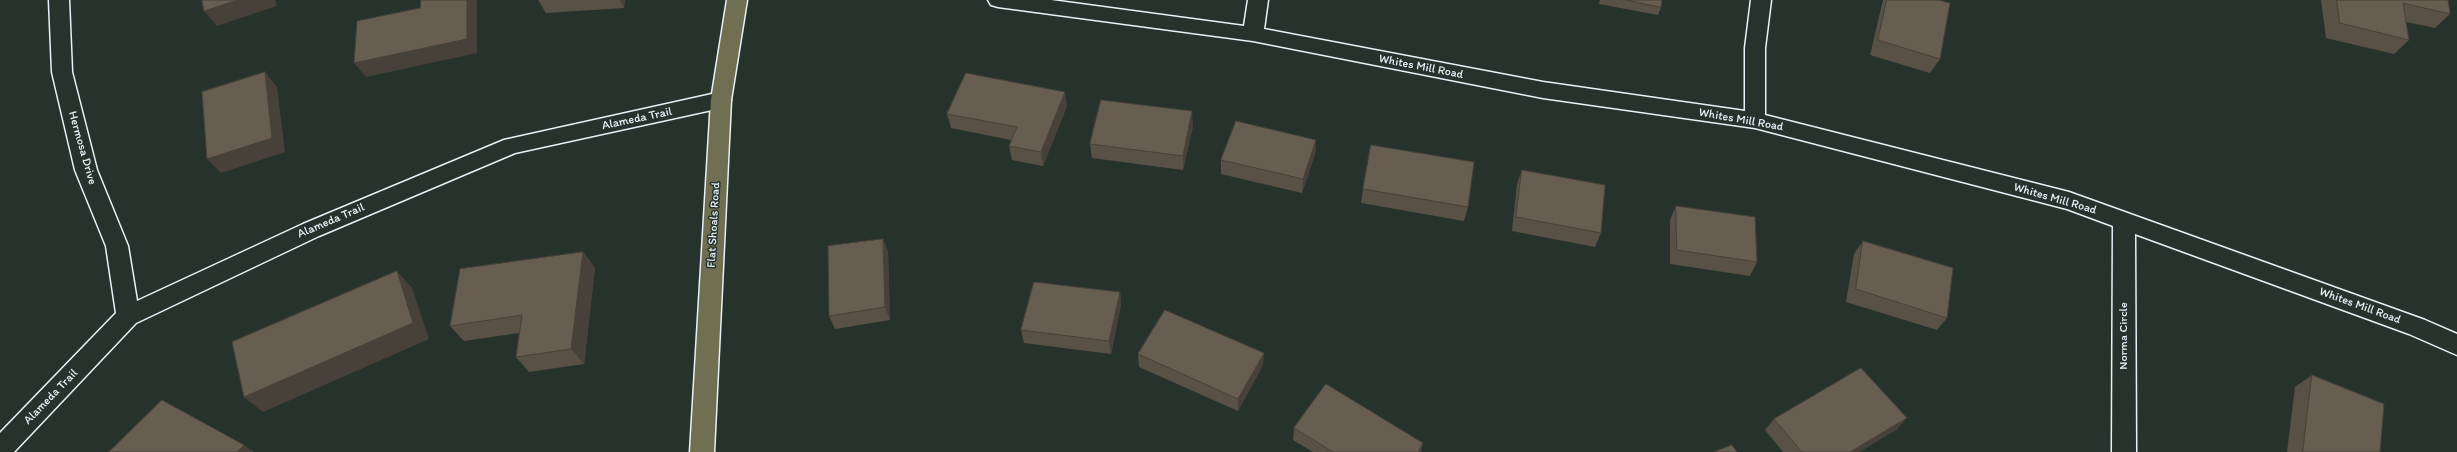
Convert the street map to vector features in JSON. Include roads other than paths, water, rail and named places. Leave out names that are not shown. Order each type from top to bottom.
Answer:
[{"type":"main road","name":"Flat Shoals Road","points":[[702,452],[721,100],[737,0]]},
{"type":"street","name":"Hermosa Drive","points":[[59,0],[62,72],[86,170],[117,246],[128,316]]},
{"type":"street","name":"Whites Mill Road","points":[[998,0],[1253,34],[1543,90],[1755,120],[2069,201],[2417,327],[2457,345]]},
{"type":"street","points":[[1253,34],[1258,0]]},
{"type":"street","points":[[1755,120],[1755,48],[1761,0]]},
{"type":"street","name":"Alameda Trail","points":[[0,450],[128,316],[311,230],[511,146],[721,100]]},
{"type":"street","name":"Norma Circle","points":[[2124,220],[2124,452]]}]
